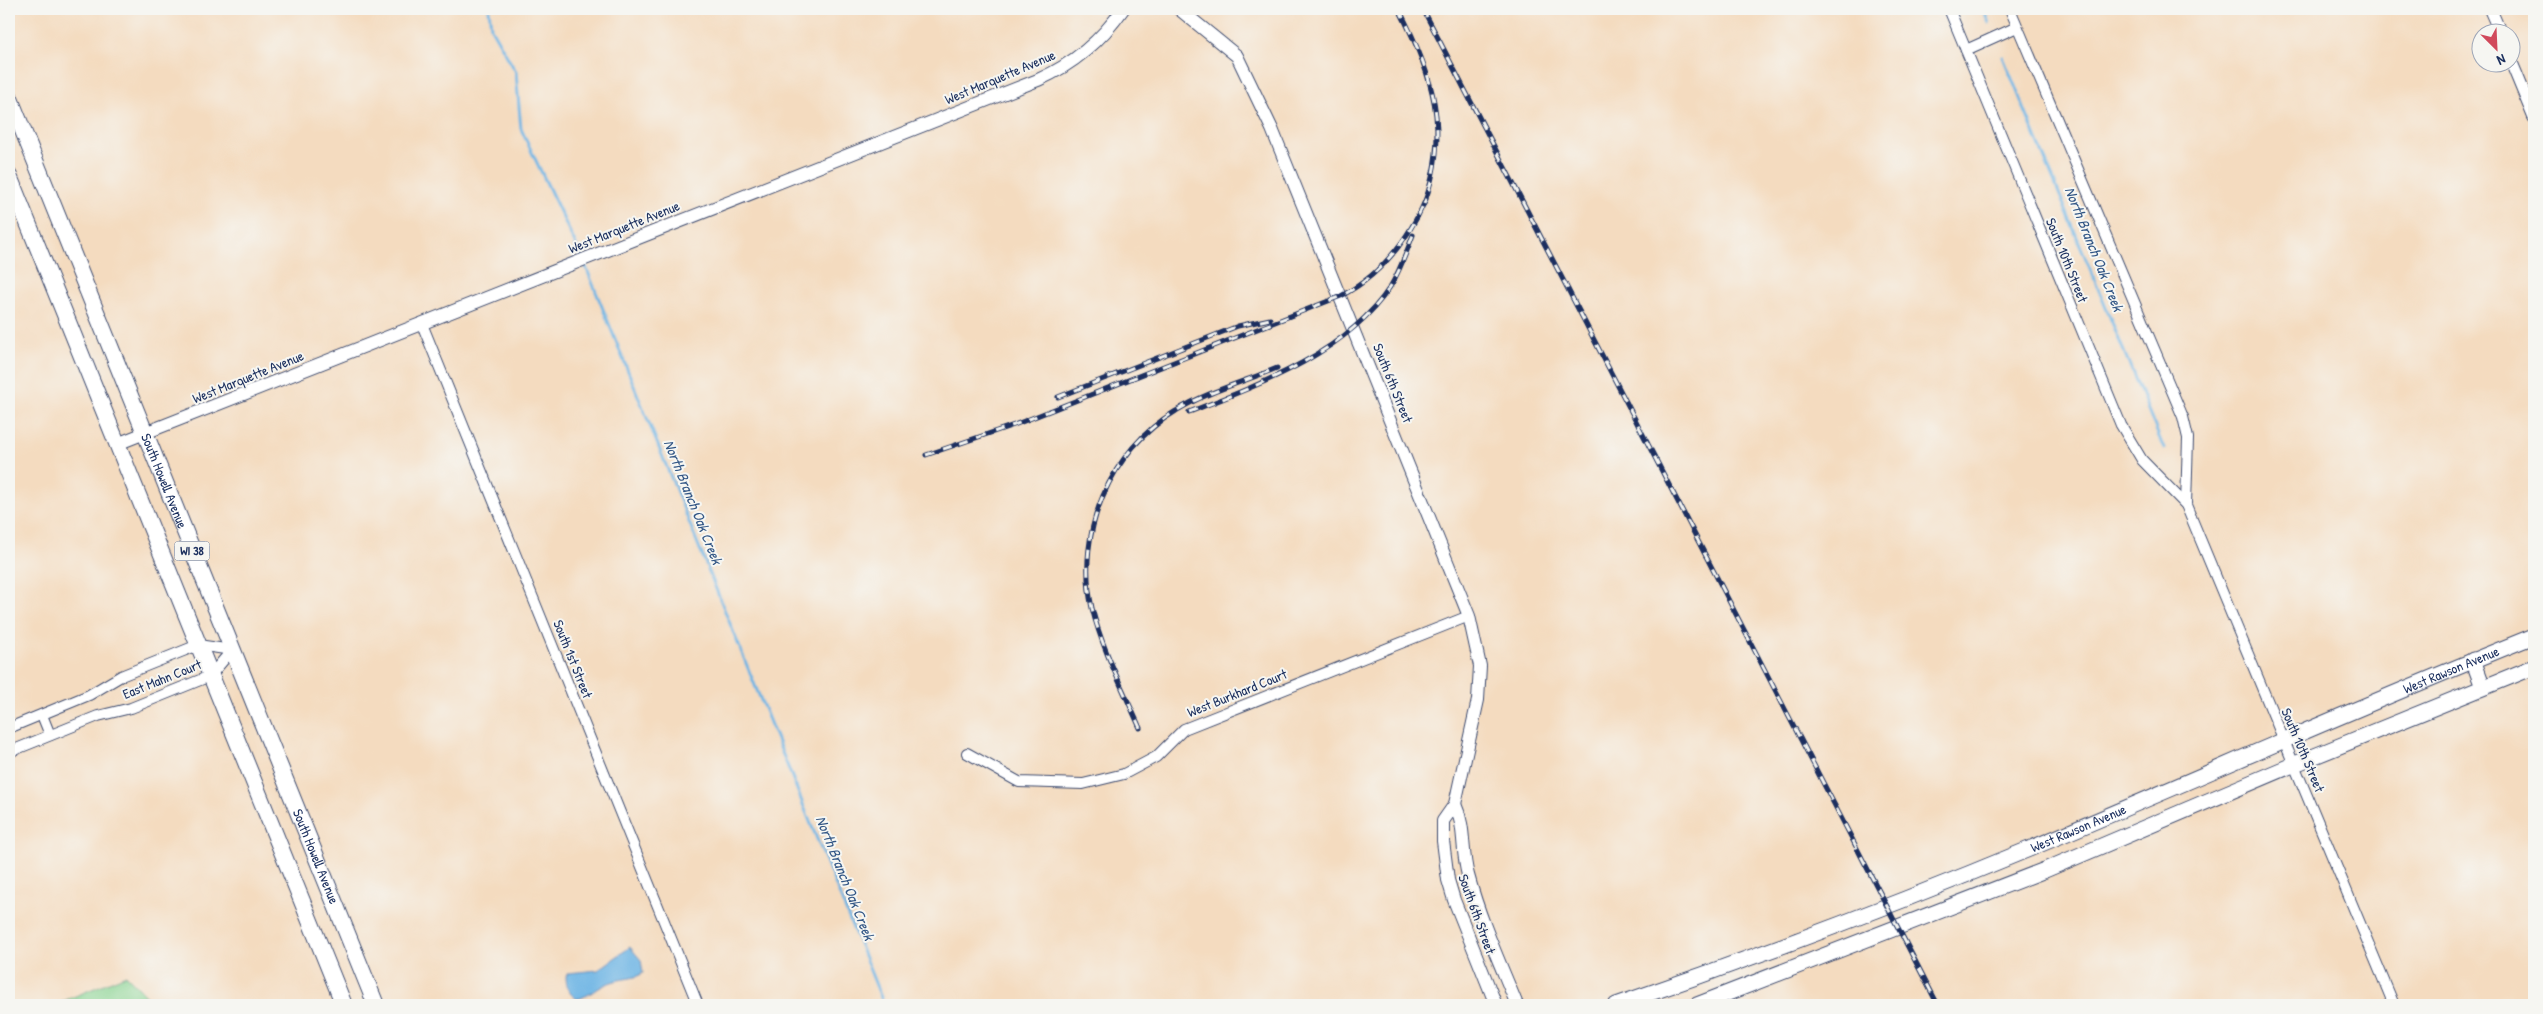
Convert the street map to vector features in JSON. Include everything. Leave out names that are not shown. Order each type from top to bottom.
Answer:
[{"type":"main road","name":"South Howell Avenue","points":[[9,96],[376,1005]]},
{"type":"main road","name":"South Howell Avenue","points":[[9,176],[344,1005]]},
{"type":"main road","name":"West Rawson Avenue","points":[[1616,1005],[1772,950],[2009,857],[2284,739],[2534,636]]},
{"type":"main road","points":[[2473,660],[2483,687]]},
{"type":"main road","name":"West Rawson Avenue","points":[[1697,1005],[2045,870],[2295,764],[2534,667]]},
{"type":"main road","points":[[302,901],[329,890]]},
{"type":"street","name":"West Marquette Avenue","points":[[117,444],[1058,71],[1097,40],[1123,9]]},
{"type":"street","name":"South 6th Street","points":[[1179,9],[1237,56],[1272,129],[1469,616],[1478,649],[1479,683],[1475,715],[1455,804],[1443,821],[1443,841],[1448,880],[1462,921],[1496,1005]]},
{"type":"street","name":"South 10th Street","points":[[1949,9],[2120,425],[2142,460],[2186,505],[2394,1005]]},
{"type":"street","name":"South 10th Street","points":[[2010,9],[2183,416],[2188,438],[2186,505]]},
{"type":"street","points":[[2490,9],[2496,22]]},
{"type":"street","points":[[1966,50],[2017,27]]},
{"type":"street","points":[[2515,72],[2534,117]]},
{"type":"street","name":"South 1st Street","points":[[422,324],[698,1005]]},
{"type":"street","name":"West Burkhard Court","points":[[967,753],[1019,782],[1082,784],[1124,774],[1156,756],[1184,729],[1469,616]]},
{"type":"street","name":"East Mahn Court","points":[[9,728],[88,695],[121,676],[198,645],[232,650]]},
{"type":"street","name":"East Mahn Court","points":[[9,752],[98,716],[131,708],[210,676],[232,650]]},
{"type":"street","points":[[42,715],[50,735]]},
{"type":"street","name":"South 6th Street","points":[[1455,804],[1462,820],[1464,858],[1473,892],[1517,1005]]},
{"type":"green space","points":[[126,975],[155,1005],[65,1005],[61,1002]]},
{"type":"water","points":[[630,947],[641,960],[643,973],[610,982],[578,999],[570,993],[566,980],[568,973],[598,970]]},
{"type":"waterway","name":"North Branch Oak Creek","points":[[489,9],[491,28],[516,72],[521,129],[581,256]]},
{"type":"waterway","name":"North Branch Oak Creek","points":[[1983,9],[1989,23]]},
{"type":"waterway","name":"North Branch Oak Creek","points":[[2003,57],[2164,449]]},
{"type":"waterway","name":"North Branch Oak Creek","points":[[584,262],[884,1005]]},
{"type":"railway","points":[[1399,9],[1421,57],[1429,80],[1434,104],[1437,128],[1436,152],[1432,177],[1424,204]]},
{"type":"railway","points":[[1423,9],[1938,1005]]},
{"type":"railway","points":[[926,455],[1014,425],[1341,296],[1369,278],[1392,255],[1411,228],[1426,199]]},
{"type":"railway","points":[[1189,412],[1272,378],[1300,364],[1350,331],[1372,310],[1390,287],[1413,235]]},
{"type":"railway","points":[[1058,397],[1238,326],[1270,319]]},
{"type":"railway","points":[[1140,728],[1107,654],[1092,608],[1088,580],[1089,551],[1094,523],[1103,496],[1116,471],[1133,448],[1153,428],[1176,411],[1200,398],[1277,368]]}]
